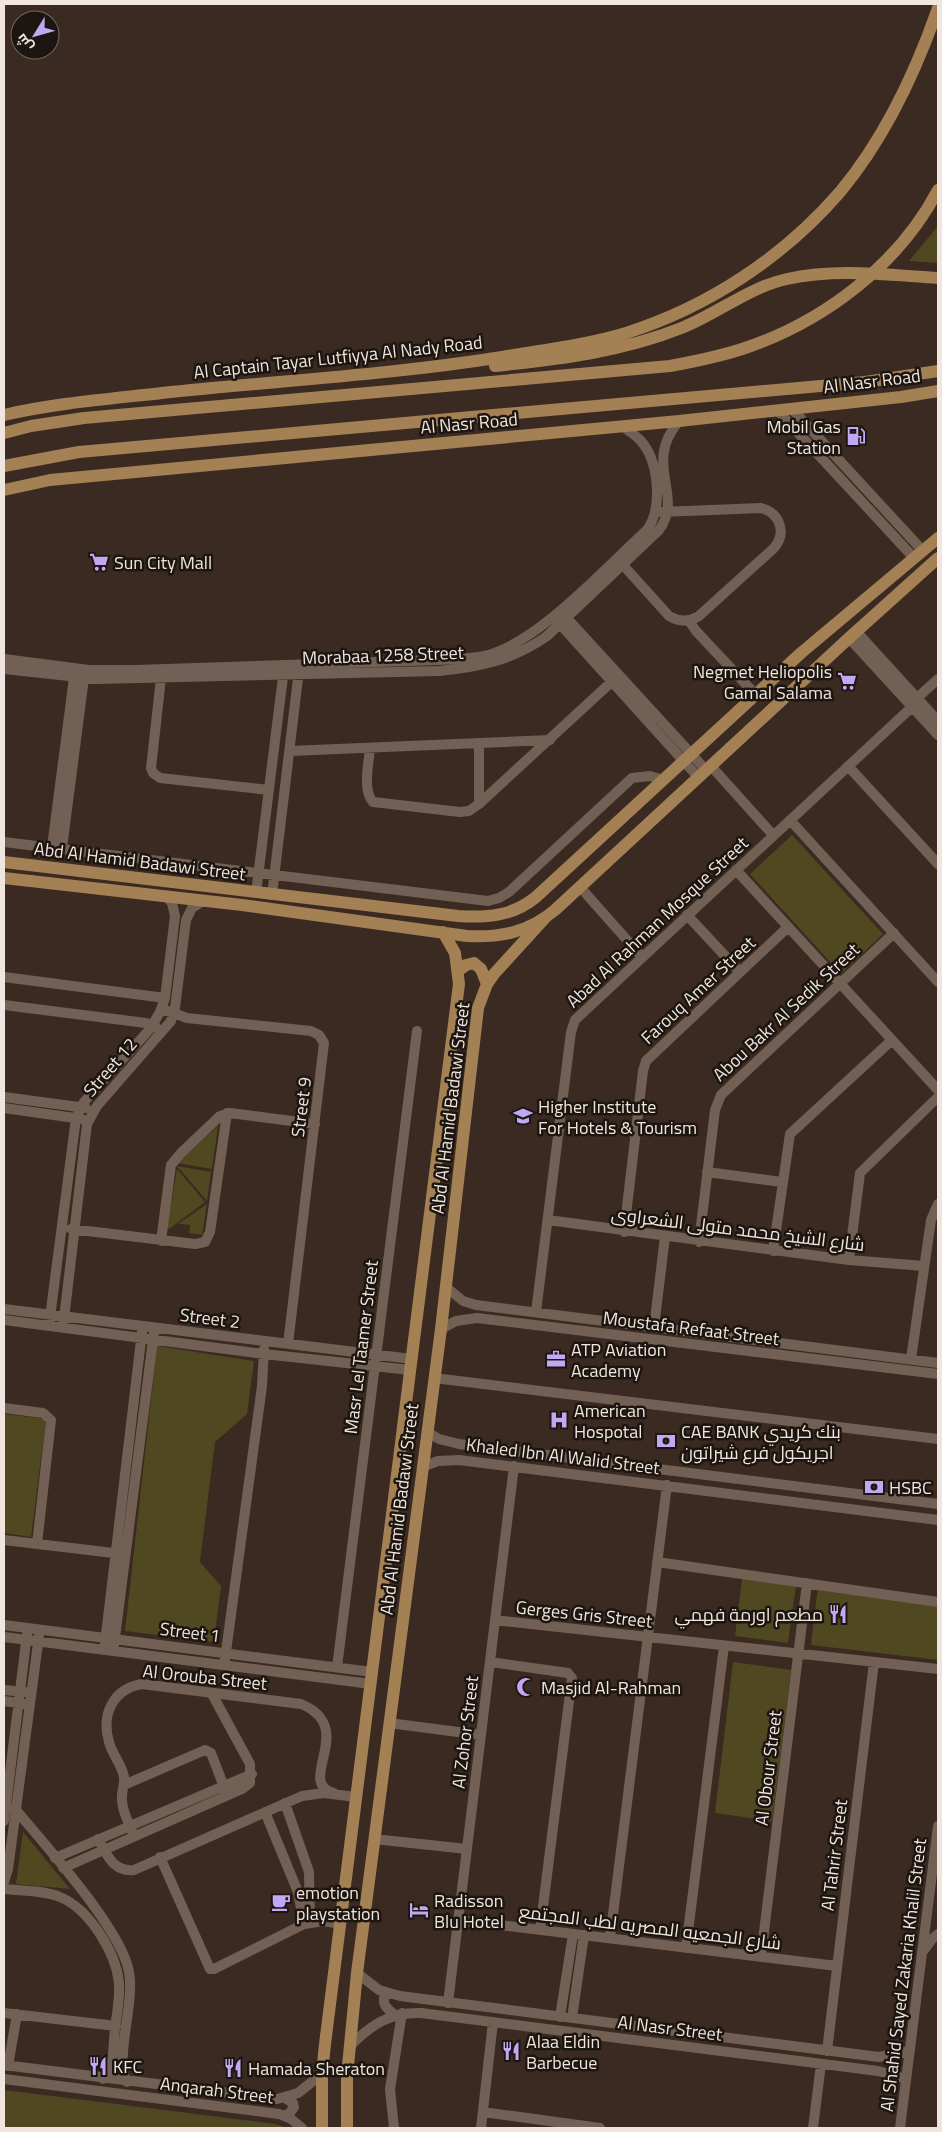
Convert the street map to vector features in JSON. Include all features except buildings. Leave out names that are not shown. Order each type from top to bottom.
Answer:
[{"type":"main road","name":"Al Captain Tayar Lutfiyya Al Nady Road","points":[[4,415],[64,403],[226,386],[428,369],[594,341],[627,332],[682,311],[735,282],[797,236],[840,191],[886,126],[928,37],[938,8]]},
{"type":"main road","points":[[928,37],[938,18]]},
{"type":"main road","name":"Al Captain Tayar Lutfiyya Al Nady Road","points":[[4,432],[84,418],[670,366],[726,354],[767,340],[813,317],[849,292],[893,252],[921,216],[938,190]]},
{"type":"main road","points":[[428,369],[492,366],[541,361],[616,349],[686,326],[751,292],[786,279],[848,273],[938,278]]},
{"type":"main road","name":"Al Nasr Road","points":[[4,466],[89,451],[855,382],[938,371]]},
{"type":"main road","name":"Al Nasr Road","points":[[4,490],[50,480],[679,421],[901,397],[938,391]]},
{"type":"main road","name":"Abd Al Hamid Badawi Street","points":[[4,862],[458,916],[493,917],[505,914],[522,907],[536,897],[832,626],[938,538]]},
{"type":"main road","name":"Abd Al Hamid Badawi Street","points":[[347,2128],[349,2047],[357,1974],[422,1467],[442,1329],[476,1022],[487,984],[508,956],[545,918],[852,634],[938,558]]},
{"type":"main road","name":"Abd Al Hamid Badawi Street","points":[[4,878],[480,936],[503,935],[524,929],[545,918]]},
{"type":"main road","name":"Abd Al Hamid Badawi Street","points":[[322,2128],[322,2074],[459,970],[455,953],[443,932]]},
{"type":"main road","points":[[459,970],[469,963],[474,963],[481,969],[487,984]]},
{"type":"street","points":[[792,408],[918,554]]},
{"type":"street","points":[[778,410],[918,554]]},
{"type":"street","points":[[623,565],[669,616],[689,621],[698,616],[774,548],[779,541],[781,527],[774,514],[761,508],[656,513],[657,458],[667,437],[679,421]]},
{"type":"street","points":[[621,426],[641,440],[657,458],[668,512]]},
{"type":"street","name":"Morabaa 1258 Street","points":[[4,669],[79,678],[136,674],[284,670],[439,671],[469,668],[504,660],[528,649],[563,622],[659,530],[668,512]]},
{"type":"street","name":"Morabaa 1258 Street","points":[[299,670],[478,657],[498,651],[526,637],[556,613],[647,530],[656,513]]},
{"type":"street","points":[[556,613],[688,757],[773,836]]},
{"type":"street","points":[[689,621],[700,636],[756,695]]},
{"type":"street","points":[[852,634],[915,703],[938,735]]},
{"type":"street","name":"Morabaa 1258 Street","points":[[4,659],[161,678],[284,670]]},
{"type":"street","points":[[439,660],[439,671]]},
{"type":"street","points":[[256,893],[284,670]]},
{"type":"street","points":[[272,894],[299,670]]},
{"type":"street","points":[[57,848],[79,678]]},
{"type":"street","points":[[161,678],[150,768],[153,773],[160,778],[269,790]]},
{"type":"street","points":[[370,748],[368,796],[373,802],[460,812],[473,809],[616,678]]},
{"type":"street","name":"Abad Al Rahman Mosque Street","points":[[536,1312],[572,1028],[578,1016],[848,766],[938,679]]},
{"type":"street","points":[[915,703],[938,721]]},
{"type":"street","points":[[290,751],[550,740]]},
{"type":"street","points":[[479,743],[479,804]]},
{"type":"street","points":[[848,766],[938,864]]},
{"type":"street","points":[[4,842],[482,901],[493,900],[509,892],[632,778],[650,776],[663,780]]},
{"type":"street","points":[[790,820],[938,982]]},
{"type":"street","points":[[736,870],[938,1090]]},
{"type":"street","points":[[580,887],[642,957]]},
{"type":"street","name":"Street 12","points":[[50,1320],[76,1118],[81,1107],[138,1042],[162,1009],[175,916],[172,903],[167,897]]},
{"type":"street","name":"Street 12","points":[[64,1322],[86,1129],[94,1109],[164,1031],[174,1014],[186,920],[192,908],[202,901]]},
{"type":"street","points":[[687,915],[740,972]]},
{"type":"street","name":"Farouq Amer Street","points":[[624,1232],[644,1066],[653,1053],[788,927]]},
{"type":"street","name":"Abou Bakr Al Sedik Street","points":[[699,1242],[715,1110],[721,1095],[894,933]]},
{"type":"street","points":[[4,977],[165,998]]},
{"type":"street","points":[[4,1005],[152,1025],[164,1031]]},
{"type":"street","name":"Street 9","points":[[162,1009],[187,1018],[307,1031],[318,1035],[323,1040],[325,1050],[288,1344]]},
{"type":"street","points":[[132,1022],[138,1042]]},
{"type":"street","name":"Masr Lel Taamer Street","points":[[337,1667],[417,1031]]},
{"type":"street","points":[[773,1251],[788,1138],[792,1131],[892,1040]]},
{"type":"street","points":[[4,1097],[94,1109]]},
{"type":"street","points":[[849,1260],[860,1173],[938,1097]]},
{"type":"street","points":[[4,1108],[89,1120]]},
{"type":"street","points":[[62,1228],[198,1244],[208,1238],[227,1113]]},
{"type":"street","points":[[161,1240],[172,1163],[218,1118],[227,1113],[315,1124]]},
{"type":"street","points":[[707,1172],[782,1182]]},
{"type":"street","points":[[912,1359],[931,1220],[938,1204]]},
{"type":"street","name":"شارع الشيخ محمد متولى الشعراوى","points":[[548,1220],[665,1238],[849,1260],[924,1266]]},
{"type":"street","points":[[654,1327],[665,1238]]},
{"type":"street","name":"Moustafa Refaat Street","points":[[446,1287],[457,1298],[470,1304],[938,1363]]},
{"type":"street","points":[[470,1304],[466,1312],[470,1318]]},
{"type":"street","name":"Street 2","points":[[4,1309],[50,1320],[142,1331],[264,1354],[375,1366],[411,1364]]},
{"type":"street","name":"Moustafa Refaat Street","points":[[442,1329],[456,1321],[470,1318],[938,1374]]},
{"type":"street","name":"Street 2","points":[[4,1320],[50,1320]]},
{"type":"street","points":[[121,1554],[142,1331]]},
{"type":"street","points":[[109,1650],[121,1554],[154,1333]]},
{"type":"street","name":"Street 2","points":[[154,1333],[265,1341],[376,1354],[411,1364]]},
{"type":"street","points":[[225,1665],[262,1386],[265,1341]]},
{"type":"street","points":[[434,1378],[938,1438]]},
{"type":"street","points":[[4,1408],[46,1415],[52,1424],[37,1544]]},
{"type":"street","name":"Khaled Ibn Al Walid Street","points":[[427,1432],[446,1441],[938,1504]]},
{"type":"street","points":[[445,1459],[446,1441]]},
{"type":"street","name":"Khaled Ibn Al Walid Street","points":[[422,1467],[445,1459],[514,1466],[938,1520]]},
{"type":"street","name":"Al Zohor Street","points":[[448,2002],[514,1466]]},
{"type":"street","points":[[610,1938],[667,1485]]},
{"type":"street","points":[[4,1540],[121,1554]]},
{"type":"street","points":[[657,1562],[938,1602]]},
{"type":"street","name":"Al Obour Street","points":[[761,1956],[807,1583]]},
{"type":"street","name":"Gerges Gris Street","points":[[495,1620],[938,1669]]},
{"type":"street","name":"Street 1","points":[[4,1625],[337,1667],[371,1678]]},
{"type":"street","points":[[4,1821],[28,1628]]},
{"type":"street","points":[[4,1882],[8,1869],[40,1630]]},
{"type":"street","name":"Street 1","points":[[4,1637],[225,1665],[371,1678]]},
{"type":"street","points":[[686,1948],[724,1646]]},
{"type":"street","points":[[490,1662],[568,1673],[572,1678],[540,1930]]},
{"type":"street","name":"Al Tahrir Street","points":[[827,2051],[874,1662]]},
{"type":"street","name":"Al Orouba Street","points":[[134,1836],[122,1804],[123,1774],[109,1742],[107,1726],[109,1709],[118,1694],[125,1689],[142,1684],[301,1704],[314,1712],[324,1724],[327,1739],[326,1755],[319,1776],[320,1782],[328,1792],[334,1793]]},
{"type":"street","points":[[4,1690],[31,1693]]},
{"type":"street","points":[[55,1858],[130,1826],[226,1790],[250,1783],[252,1774],[245,1755],[212,1694]]},
{"type":"street","points":[[4,1701],[30,1704]]},
{"type":"street","points":[[389,1723],[481,1735]]},
{"type":"street","points":[[124,1785],[205,1750],[210,1753],[226,1790]]},
{"type":"street","points":[[63,1868],[134,1836],[226,1790]]},
{"type":"street","points":[[98,1839],[112,1864],[128,1871],[134,1870],[285,1803],[310,1794],[334,1793],[356,1796]]},
{"type":"street","points":[[285,1803],[309,1872],[307,1923]]},
{"type":"street","points":[[5,1809],[12,1808],[16,1810],[103,1920],[120,1946],[130,1973],[131,1995],[122,2068],[127,2082]]},
{"type":"street","points":[[265,1812],[298,1892],[307,1923]]},
{"type":"street","name":"Al Shahid Sayed Zakaria Khalil Street","points":[[900,2128],[938,1826]]},
{"type":"street","points":[[374,1839],[467,1848]]},
{"type":"street","points":[[160,1858],[210,1969],[214,1969],[307,1923],[340,1924]]},
{"type":"street","points":[[4,1889],[49,1893],[61,1897],[75,1906],[93,1926],[110,1954],[118,1976],[118,2004],[111,2066],[103,2079]]},
{"type":"street","points":[[93,1926],[103,1920]]},
{"type":"street","name":"شارع الجمعيه المصريه لطب المجتمع","points":[[458,1920],[837,1966]]},
{"type":"street","points":[[560,2017],[573,1934]]},
{"type":"street","points":[[923,1951],[938,1934]]},
{"type":"street","points":[[572,2018],[584,1935]]},
{"type":"street","name":"Al Nasr Street","points":[[357,1974],[372,1986],[386,1993],[448,2002],[879,2057],[910,2051]]},
{"type":"street","points":[[386,1993],[383,1999],[385,2006],[399,2014],[390,2089],[394,2128]]},
{"type":"street","points":[[4,2013],[116,2026]]},
{"type":"street","name":"Al Nasr Street","points":[[349,2047],[371,2026],[399,2014],[421,2013],[878,2071],[906,2080]]},
{"type":"street","points":[[6,2065],[17,2014]]},
{"type":"street","points":[[481,2128],[493,2022]]},
{"type":"street","points":[[878,2071],[883,2064],[879,2057]]},
{"type":"street","points":[[813,2128],[821,2064]]},
{"type":"street","name":"Anqarah Street","points":[[6,2065],[270,2099],[285,2098],[304,2089],[322,2074]]},
{"type":"street","name":"Anqarah Street","points":[[4,2079],[285,2116],[302,2128]]},
{"type":"street","points":[[285,2098],[293,2103],[294,2107],[293,2111],[285,2116]]},
{"type":"street","points":[[483,2112],[600,2128]]},
{"type":"shaded area","points":[[938,226],[938,263],[909,261]]},
{"type":"shaded area","points":[[792,835],[883,934],[841,974],[750,874]]},
{"type":"shaded area","points":[[218,1126],[212,1169],[177,1163]]},
{"type":"shaded area","points":[[177,1166],[211,1172],[207,1201]]},
{"type":"shaded area","points":[[177,1169],[205,1202],[169,1229],[167,1228]]},
{"type":"shaded area","points":[[207,1204],[202,1235],[189,1233],[190,1225],[178,1224]]},
{"type":"shaded area","points":[[157,1346],[254,1361],[247,1414],[215,1442],[200,1562],[221,1586],[214,1642],[125,1631]]},
{"type":"shaded area","points":[[4,1414],[46,1419],[31,1537],[4,1533]]},
{"type":"shaded area","points":[[742,1579],[796,1586],[788,1643],[735,1636]]},
{"type":"shaded area","points":[[818,1587],[938,1602],[938,1660],[811,1645]]},
{"type":"shaded area","points":[[733,1662],[791,1670],[772,1821],[715,1813]]},
{"type":"shaded area","points":[[23,1832],[70,1889],[16,1884]]},
{"type":"shaded area","points":[[4,2090],[275,2124],[288,2128],[4,2128]]},
{"type":"place","name":"Mobil Gas Station","points":[[856,436]]},
{"type":"place","name":"Sun City Mall","points":[[99,562]]},
{"type":"place","name":"Negmet Heliopolis Gamal Salama","points":[[847,681]]},
{"type":"place","name":"Higher Institute For Hotels & Tourism","points":[[523,1116]]},
{"type":"place","name":"ATP Aviation Academy","points":[[556,1359]]},
{"type":"place","name":"American Hospotal","points":[[559,1420]]},
{"type":"place","name":"CAE BANK بنك كريدي اجريكول فرع شيراتون","points":[[666,1441]]},
{"type":"place","name":"HSBC","points":[[874,1487]]},
{"type":"place","name":"مطعم اورمة فهمي","points":[[838,1614]]},
{"type":"place","name":"Masjid Al-Rahman","points":[[526,1687]]},
{"type":"place","name":"emotion playstation","points":[[281,1902]]},
{"type":"place","name":"Radisson Blu Hotel","points":[[419,1910]]},
{"type":"place","name":"Alaa Eldin Barbecue","points":[[511,2051]]},
{"type":"place","name":"KFC","points":[[98,2066]]},
{"type":"place","name":"Hamada Sheraton","points":[[233,2068]]}]
